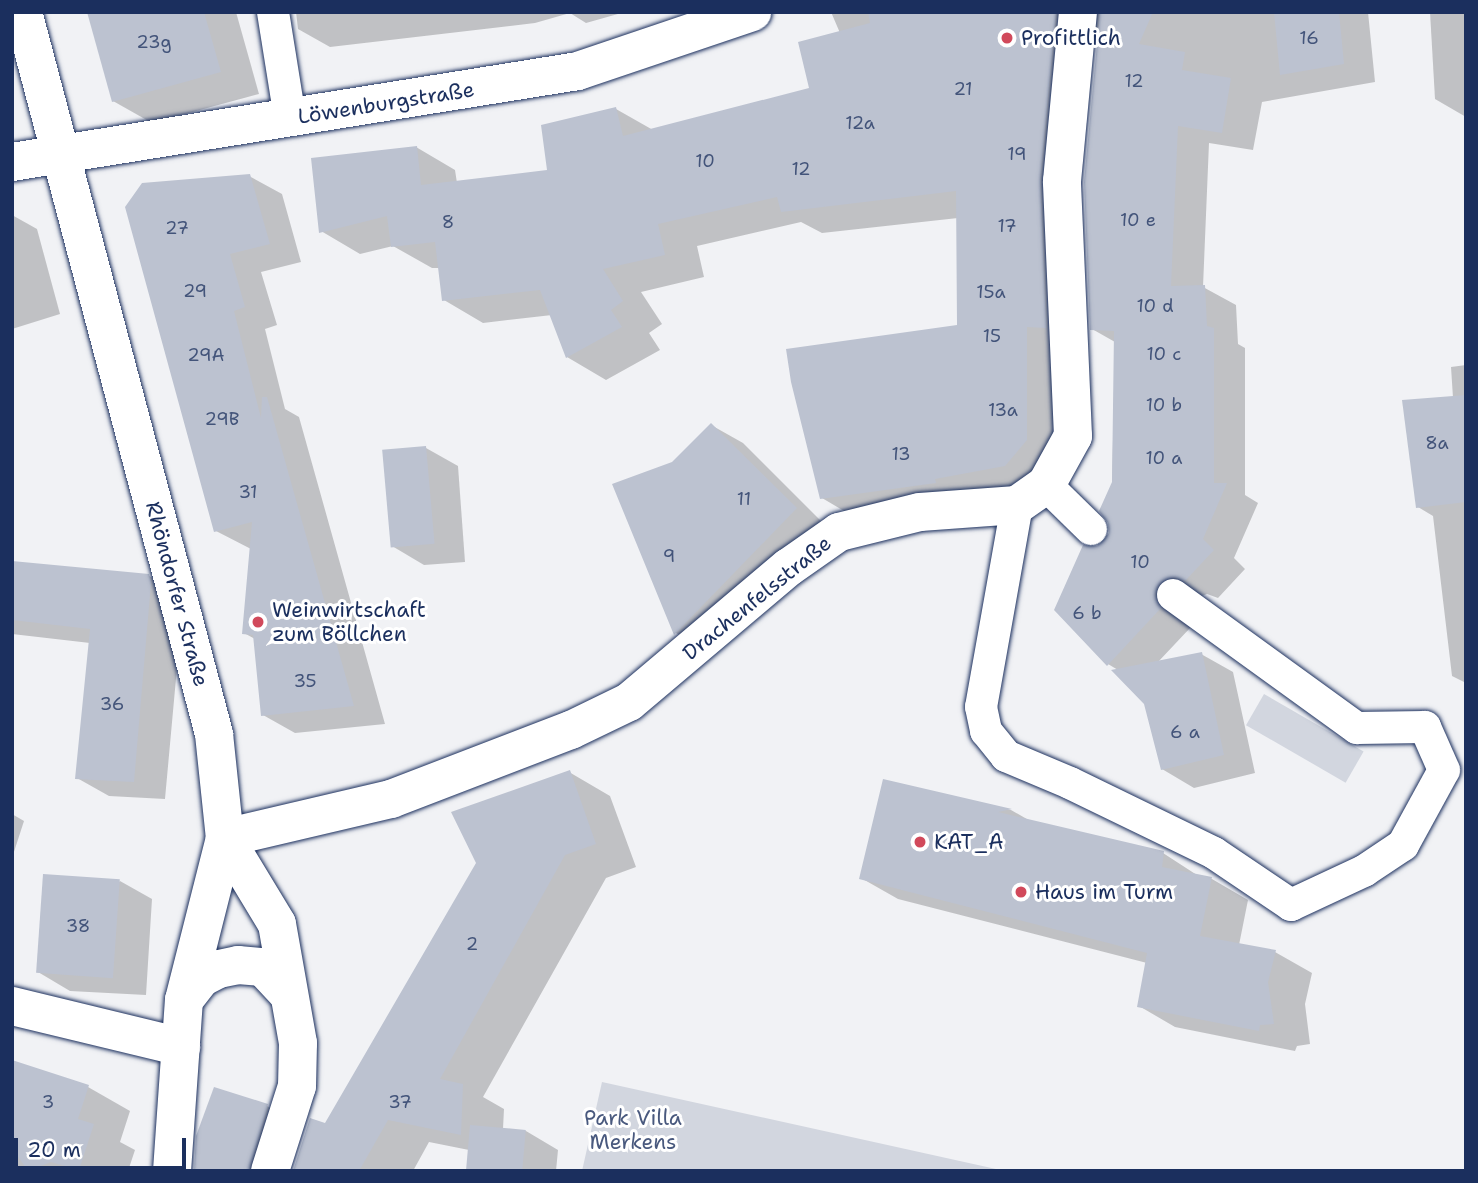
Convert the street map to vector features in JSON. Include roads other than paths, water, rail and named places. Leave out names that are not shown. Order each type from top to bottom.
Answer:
[{"type":"street","name":"Rhöndorfer Straße","points":[[23,12],[214,734],[225,838],[277,924],[298,1043],[297,1086],[270,1171]]},
{"type":"street","name":"Löwenburgstraße","points":[[12,162],[578,71],[752,12]]},
{"type":"street","points":[[1031,495],[1073,436],[1062,181],[1078,12]]},
{"type":"street","name":"Drachenfelsstraße","points":[[225,838],[391,799],[571,730],[629,702],[789,567],[839,533],[919,512],[1031,495]]},
{"type":"street","points":[[172,1171],[184,1000],[225,838]]},
{"type":"street","points":[[184,1000],[201,978],[219,969],[238,965],[263,967],[288,994]]},
{"type":"street","points":[[12,1006],[181,1047]]},
{"type":"lane","points":[[274,12],[290,118]]},
{"type":"lane","points":[[1091,529],[1031,495],[981,706],[986,731],[1006,756],[1070,783],[1213,853],[1291,905],[1364,871],[1403,845],[1455,768],[1425,727],[1357,728],[1173,594]]},
{"type":"place","name":"Profittlich","points":[[1007,38]]},
{"type":"place","name":"Weinwirtschaft zum Böllchen","points":[[258,622]]},
{"type":"place","name":"KAT_A","points":[[920,842]]},
{"type":"place","name":"Haus im Turm","points":[[1021,892]]},
{"type":"park label","name":"Park Villa Merkens","points":[[633,1130]]}]
